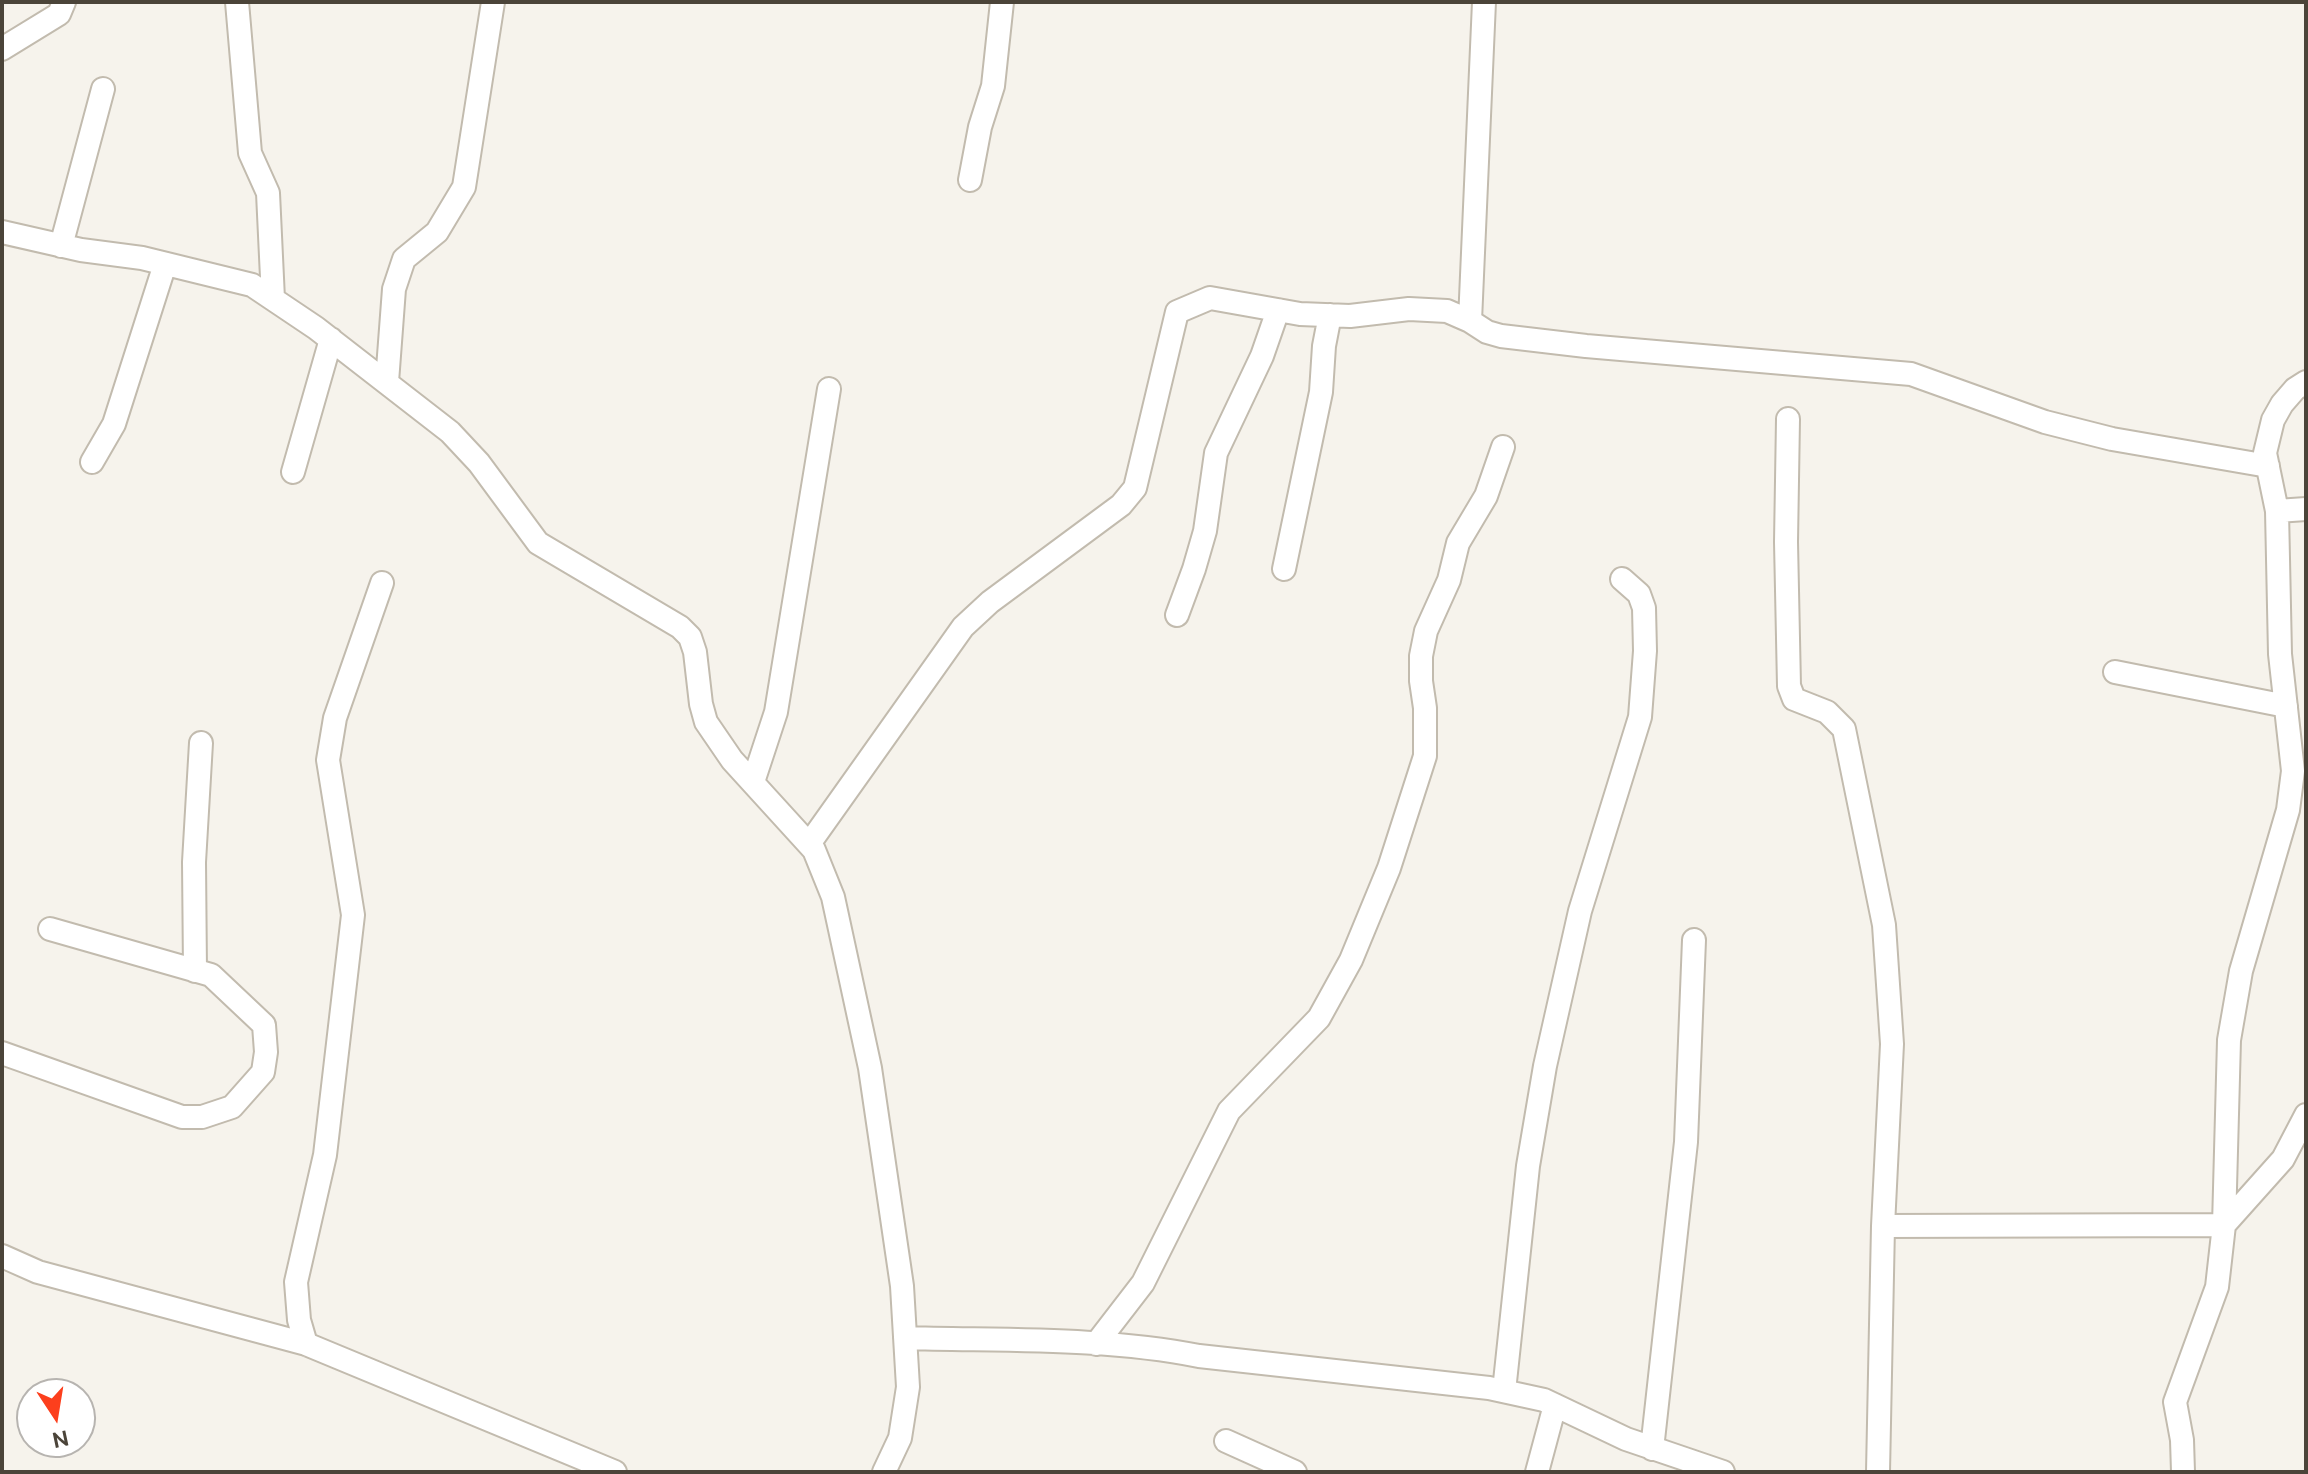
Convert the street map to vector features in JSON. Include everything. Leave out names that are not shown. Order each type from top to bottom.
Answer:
[{"type":"street","points":[[2,49],[59,14],[64,2]]},
{"type":"street","points":[[237,2],[250,153],[268,193],[273,299]]},
{"type":"street","points":[[387,382],[394,289],[404,259],[437,232],[464,187],[493,2]]},
{"type":"street","points":[[970,180],[980,127],[993,86],[1002,2]]},
{"type":"street","points":[[1470,321],[1484,2]]},
{"type":"street","points":[[61,246],[103,89]]},
{"type":"street","points":[[2,232],[165,264],[252,285],[331,339],[460,442],[538,543],[680,627],[690,637],[706,722],[732,760],[809,844],[833,897],[870,1068],[902,1286],[908,1387],[900,1438],[884,1472]]},
{"type":"street","points":[[92,462],[114,424],[165,264]]},
{"type":"street","points":[[809,844],[963,627],[990,602],[1121,505],[1135,488],[1177,312],[1210,298],[1330,315],[1365,315],[1409,309],[1447,311],[1487,332],[1519,338],[1911,374],[2071,429],[2268,466]]},
{"type":"street","points":[[1177,615],[1205,531],[1216,453],[1251,384],[1278,310]]},
{"type":"street","points":[[1284,569],[1321,392],[1330,315]]},
{"type":"street","points":[[293,472],[331,339]]},
{"type":"street","points":[[2183,1472],[2182,1440],[2175,1402],[2217,1287],[2224,1225],[2229,1040],[2241,971],[2288,810],[2293,771],[2280,654],[2277,511],[2265,453],[2273,420],[2295,389],[2306,382]]},
{"type":"street","points":[[753,782],[776,712],[829,389]]},
{"type":"street","points":[[1788,419],[1786,542],[1789,686],[1794,699],[1827,712],[1844,729],[1884,925],[1892,1044],[1883,1226],[1878,1472]]},
{"type":"street","points":[[1096,1344],[1143,1283],[1229,1111],[1319,1018],[1351,960],[1389,868],[1425,756],[1421,656],[1426,631],[1449,580],[1458,543],[1486,496],[1503,447]]},
{"type":"street","points":[[2277,511],[2306,509]]},
{"type":"street","points":[[1504,1391],[1528,1166],[1545,1066],[1580,911],[1640,717],[1645,651],[1644,608],[1639,594],[1622,579]]},
{"type":"street","points":[[306,1344],[299,1320],[296,1282],[325,1155],[353,915],[328,760],[335,718],[382,583]]},
{"type":"street","points":[[2115,672],[2286,706]]},
{"type":"street","points":[[195,971],[194,862],[201,743]]},
{"type":"street","points":[[2,1053],[182,1117],[202,1117],[232,1107],[263,1072],[266,1052],[264,1025],[211,975],[50,929]]},
{"type":"street","points":[[1652,1449],[1686,1142],[1694,940]]},
{"type":"street","points":[[1883,1226],[2224,1225],[2283,1159],[2306,1115]]},
{"type":"street","points":[[2,1256],[38,1272],[306,1344],[615,1472]]},
{"type":"street","points":[[905,1338],[1158,1348],[1199,1356],[1504,1391],[1544,1400],[1652,1449],[1723,1472]]},
{"type":"street","points":[[1537,1472],[1555,1405]]},
{"type":"street","points":[[1226,1441],[1295,1472]]}]
